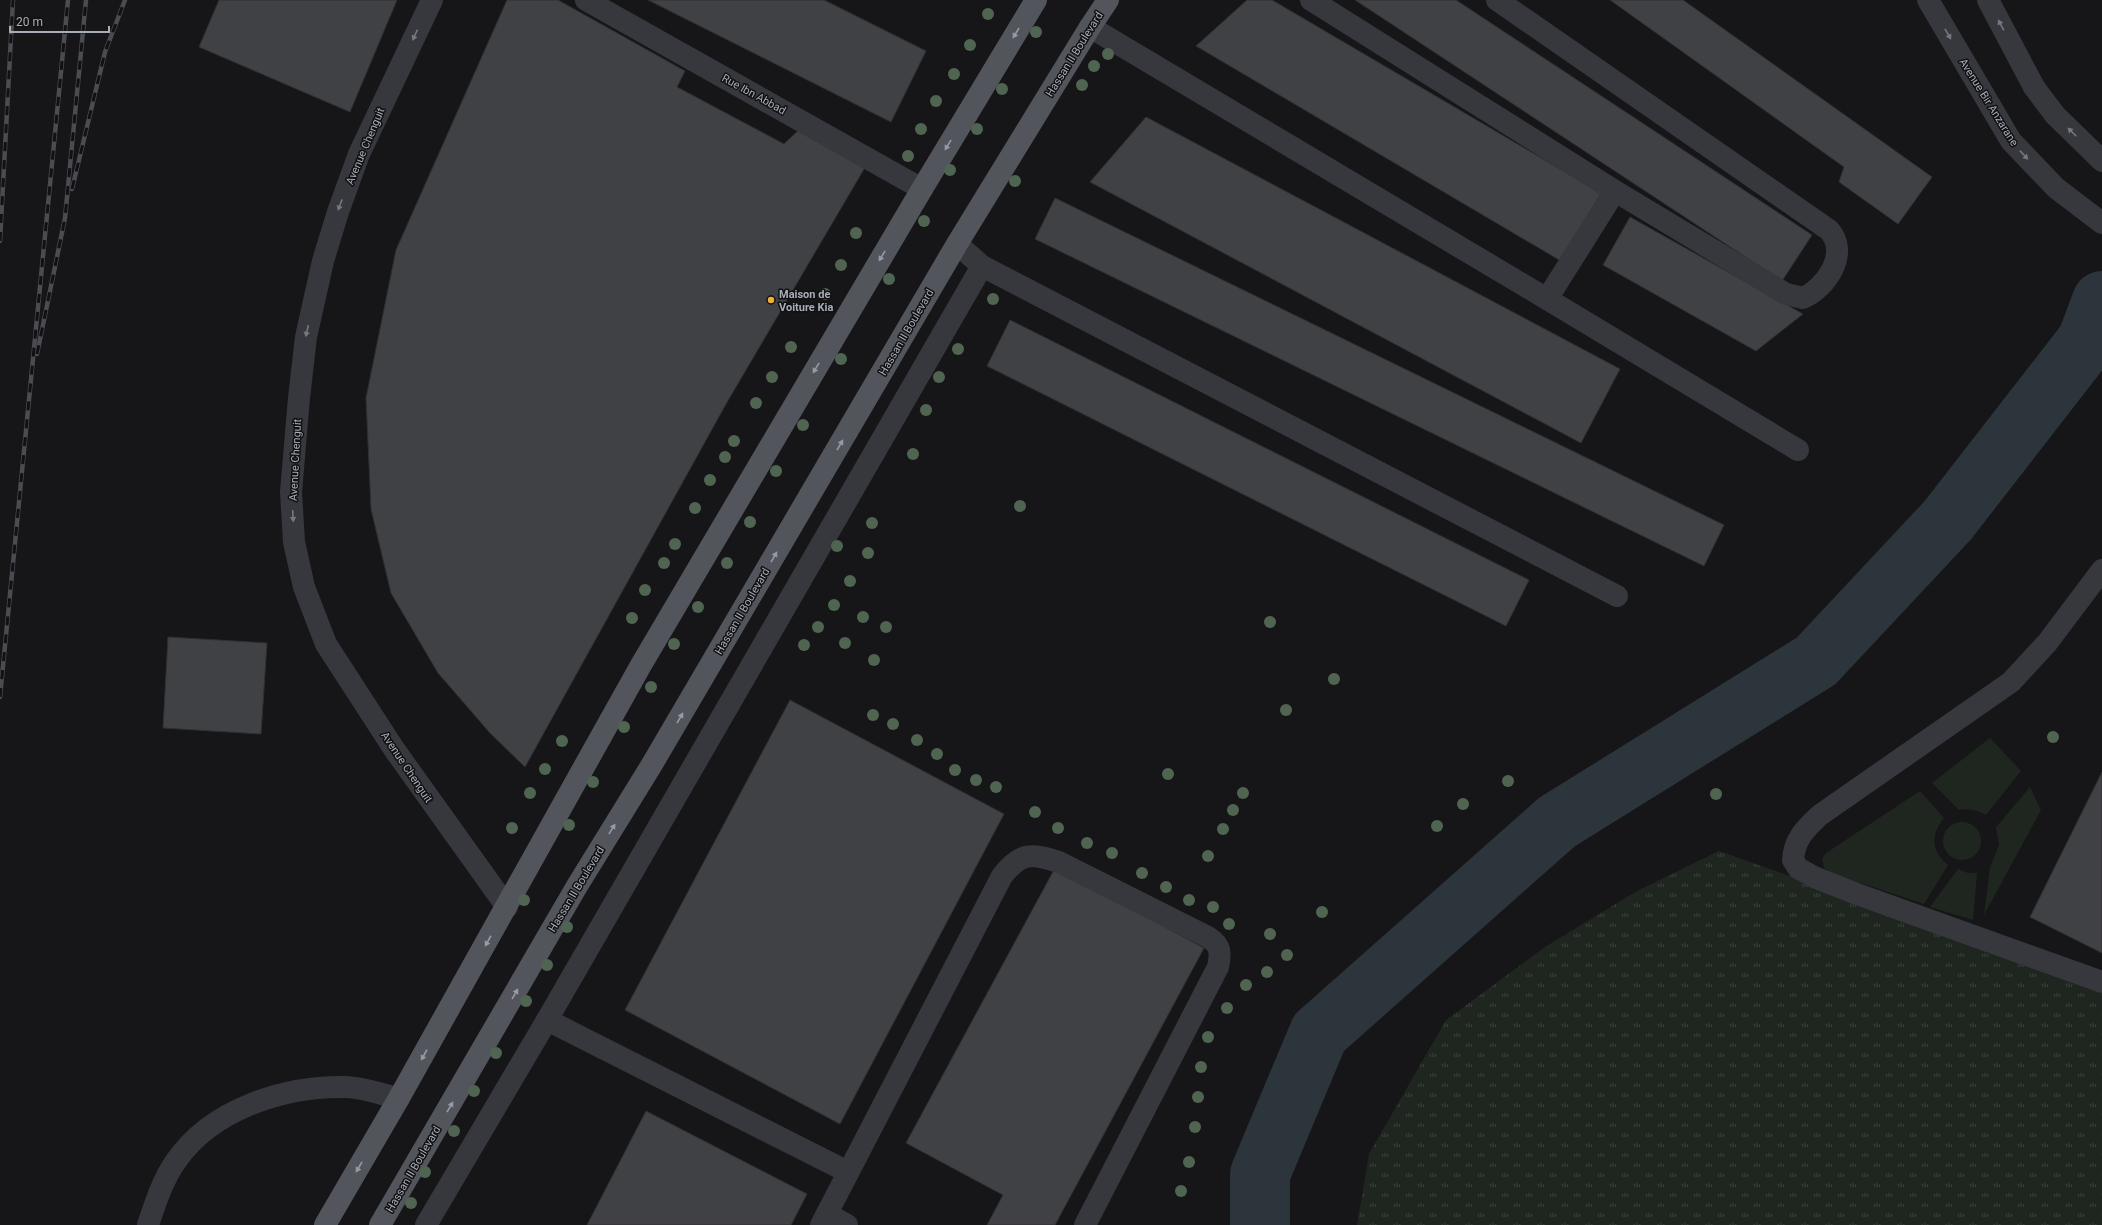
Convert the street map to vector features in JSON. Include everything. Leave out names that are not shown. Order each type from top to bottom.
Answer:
[{"type":"main road","points":[[325,1225],[507,907],[641,665],[922,189],[1036,0]]},
{"type":"main road","name":"Hassan II Boulevard","points":[[380,1225],[573,893],[651,766],[957,244],[1108,0]]},
{"type":"street","name":"Avenue Chenguit","points":[[432,0],[359,154],[338,212],[323,261],[306,337],[299,398],[291,492],[294,542],[304,587],[326,644],[394,750],[507,907]]},
{"type":"street","name":"Rue Ibn Abbad","points":[[586,0],[922,189]]},
{"type":"street","points":[[1311,0],[1615,192],[1786,294],[1797,298],[1803,298],[1815,292],[1829,276],[1836,259],[1838,248],[1836,237],[1829,230],[1497,0]]},
{"type":"street","name":"Avenue Bir Anzarane","points":[[1928,0],[2011,141],[2056,188],[2097,219]]},
{"type":"street","points":[[1988,0],[2034,87],[2055,115],[2101,160]]},
{"type":"street","points":[[1090,27],[1798,450]]},
{"type":"street","points":[[1547,299],[1615,192]]},
{"type":"street","points":[[957,244],[982,266],[1617,596]]},
{"type":"street","points":[[426,1225],[547,1020],[982,266]]},
{"type":"street","points":[[2102,570],[2048,643],[2011,682],[1820,815],[1805,829],[1796,841],[1793,860],[1798,868],[1814,877],[1857,894],[2102,982]]},
{"type":"street","points":[[847,1225],[824,1220],[1002,876],[1013,863],[1024,856],[1039,856],[1059,862],[1208,937],[1215,942],[1219,950],[1218,967],[1085,1225]]},
{"type":"street","points":[[547,1020],[848,1172]]},
{"type":"street","points":[[148,1225],[157,1198],[176,1161],[202,1132],[234,1112],[267,1098],[316,1088],[347,1087],[399,1098]]},
{"type":"green space","points":[[1990,738],[2021,771],[1986,815],[1973,810],[1959,810],[1932,783]]},
{"type":"green space","points":[[2030,787],[2041,810],[1984,915],[1990,868],[1999,845],[1996,827]]},
{"type":"green space","points":[[1920,791],[1944,818],[1936,831],[1934,843],[1938,854],[1948,865],[1924,904],[1834,874],[1824,868],[1822,859],[1826,853]]},
{"type":"green space","points":[[1958,822],[1966,822],[1976,827],[1980,834],[1980,848],[1976,855],[1966,860],[1958,860],[1948,855],[1946,852],[1943,845],[1943,837],[1948,827],[1951,825]]},
{"type":"green space","points":[[1719,851],[2102,986],[2102,1225],[1357,1225],[1369,1154],[1446,1020],[1545,947],[1637,891]]},
{"type":"green space","points":[[1958,869],[1968,873],[1977,873],[1973,920],[1930,907]]},
{"type":"building","points":[[219,0],[397,0],[350,112],[199,47]]},
{"type":"building","points":[[507,0],[558,0],[685,71],[677,87],[784,144],[801,128],[867,164],[726,404],[525,767],[490,733],[438,673],[391,593],[371,509],[366,398],[396,250]]},
{"type":"building","points":[[648,0],[824,0],[926,51],[891,122]]},
{"type":"building","points":[[1247,0],[1272,0],[1601,193],[1561,261],[1196,46]]},
{"type":"building","points":[[1355,0],[1456,0],[1812,235],[1782,281]]},
{"type":"building","points":[[1610,0],[1683,0],[1932,177],[1898,224],[1839,182],[1844,167]]},
{"type":"building","points":[[1146,117],[1620,369],[1581,443],[1090,182]]},
{"type":"building","points":[[1055,198],[1724,525],[1704,566],[1035,239]]},
{"type":"building","points":[[1630,217],[1803,314],[1756,351],[1603,265]]},
{"type":"building","points":[[1010,320],[1529,580],[1506,626],[987,366]]},
{"type":"building","points":[[168,637],[267,643],[261,734],[163,728]]},
{"type":"building","points":[[790,700],[1004,814],[840,1124],[625,1010]]},
{"type":"building","points":[[2102,772],[2102,953],[2030,917]]},
{"type":"building","points":[[1055,868],[1204,948],[1055,1225],[987,1225],[1003,1195],[906,1143]]},
{"type":"building","points":[[646,1111],[807,1194],[791,1225],[587,1225]]},
{"type":"waterway","points":[[1260,1225],[1260,1174],[1319,1033],[1557,822],[1816,661],[1948,520],[2087,341],[2102,301]]},
{"type":"railway","points":[[0,241],[13,0]]},
{"type":"railway","points":[[0,697],[68,0]]},
{"type":"railway","points":[[37,354],[65,218],[86,0]]},
{"type":"railway","points":[[72,189],[105,52],[125,0]]},
{"type":"place","name":"Maison de Voiture Kia","points":[[771,300]]}]
